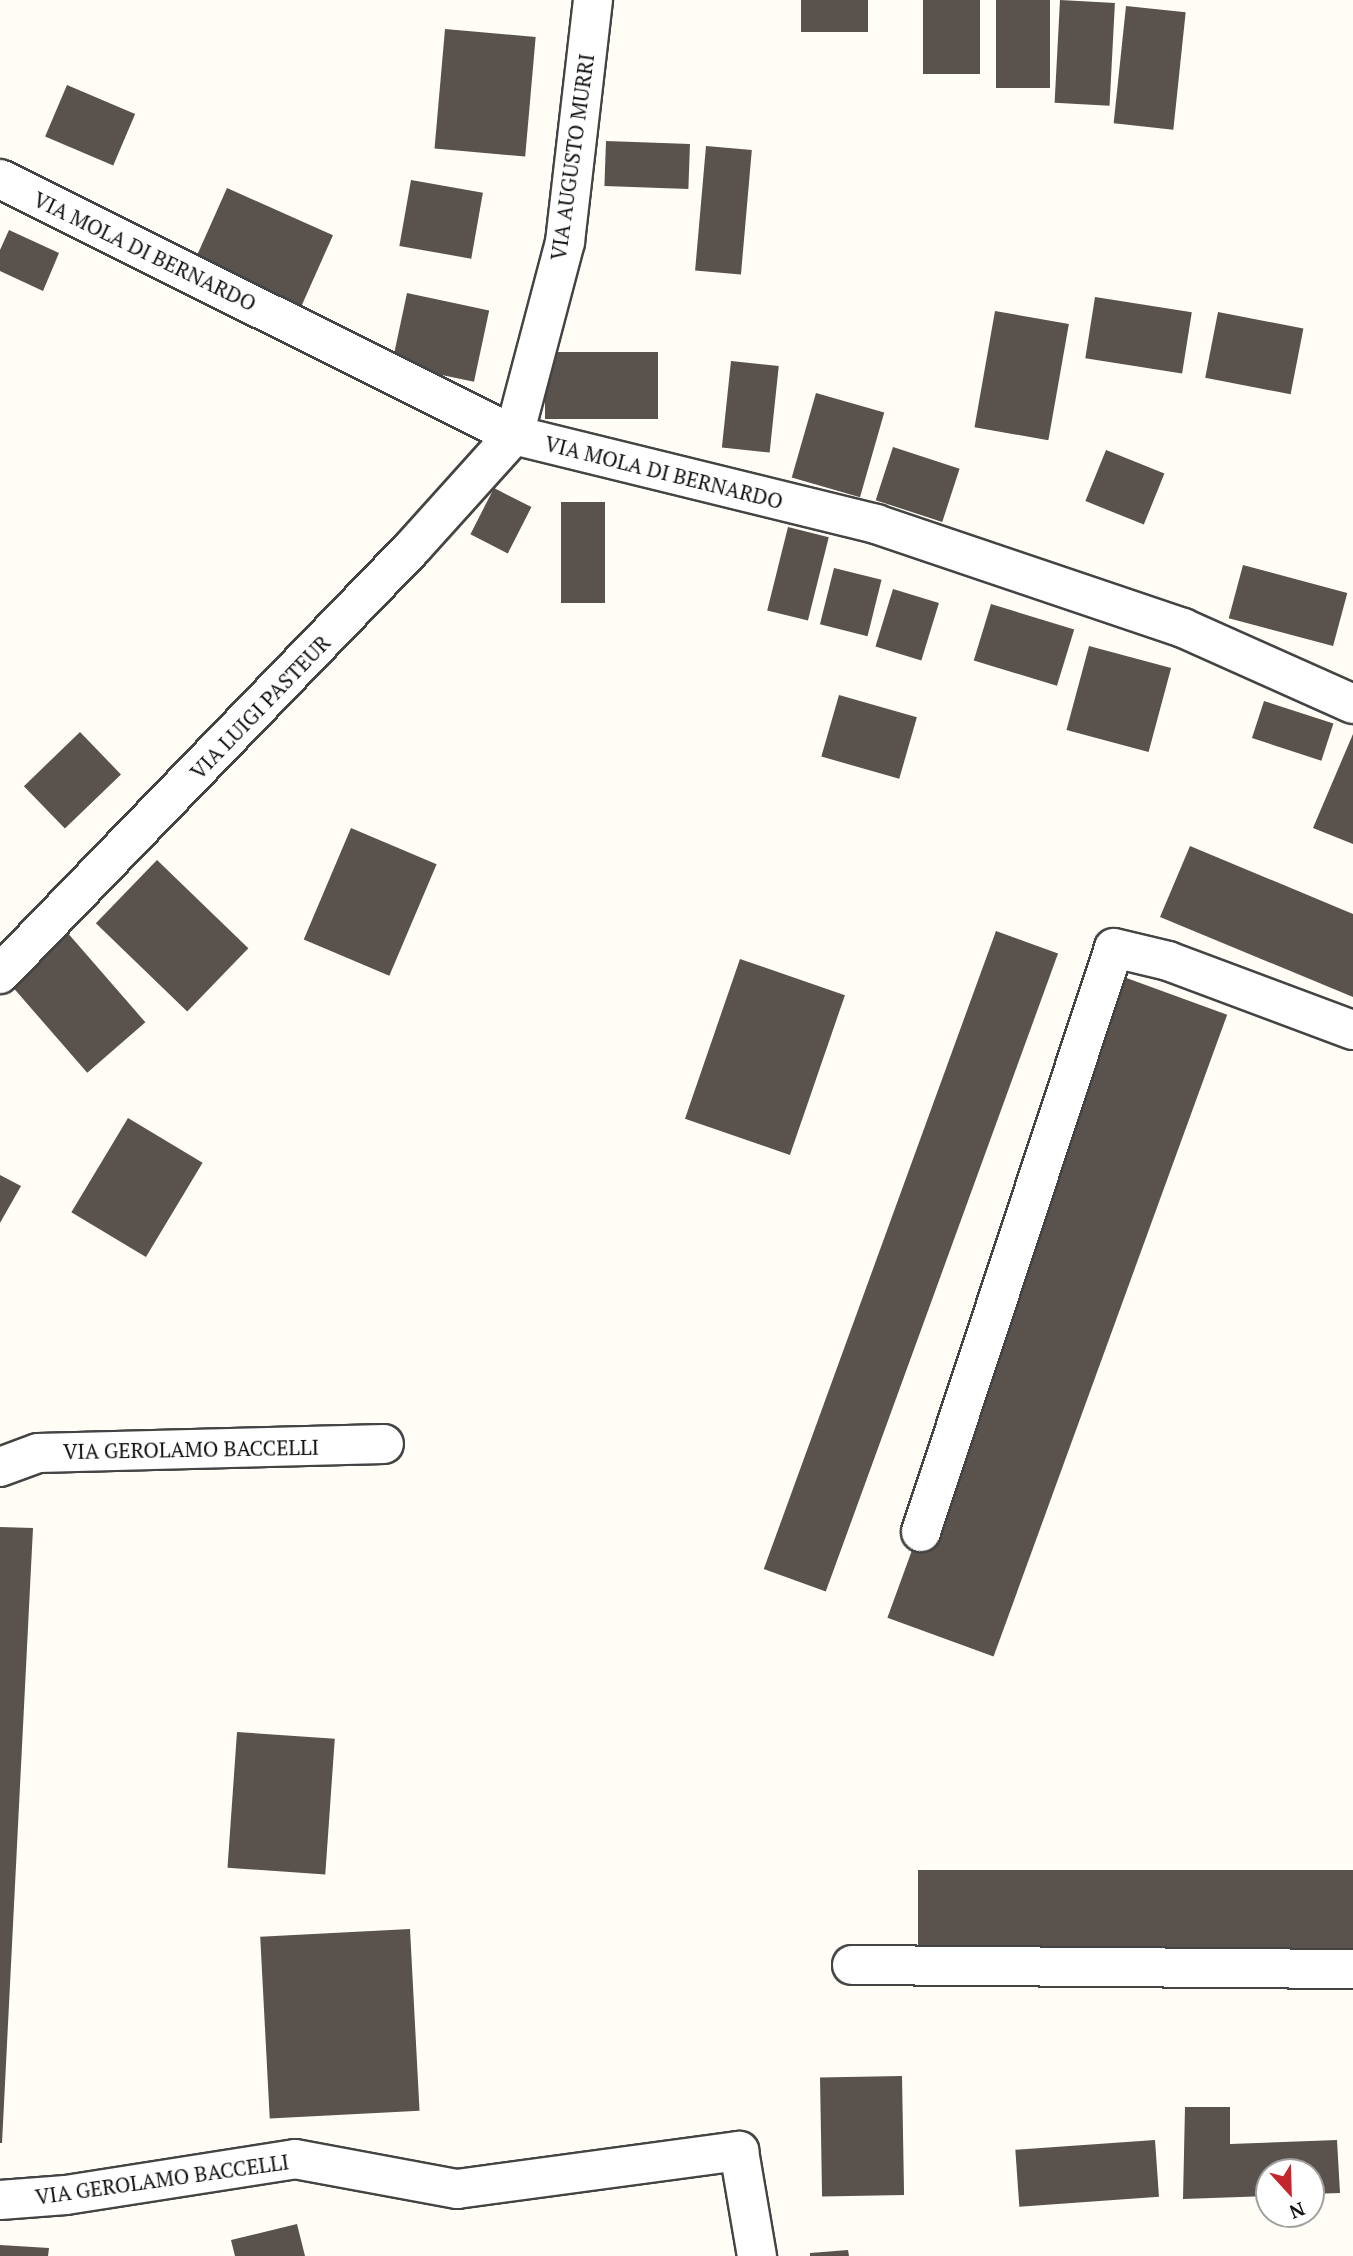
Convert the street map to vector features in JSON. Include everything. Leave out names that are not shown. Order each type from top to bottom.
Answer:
[{"type":"street","name":"VIA AUGUSTO MURRI","points":[[514,435],[565,242],[593,0]]},
{"type":"street","name":"VIA MOLA DI BERNARDO","points":[[0,179],[514,435],[876,524],[1183,628],[1353,704]]},
{"type":"street","name":"VIA LUIGI PASTEUR","points":[[0,974],[413,547],[514,435]]},
{"type":"street","points":[[921,1532],[1114,948],[1168,961],[1353,1030]]},
{"type":"street","name":"VIA GEROLAMO BACCELLI","points":[[0,1468],[38,1453],[384,1444]]},
{"type":"street","points":[[852,1965],[1353,1969]]},
{"type":"street","name":"VIA GEROLAMO BACCELLI","points":[[0,2200],[66,2195],[295,2158],[457,2189],[739,2151],[757,2256]]},
{"type":"building","points":[[801,0],[868,0],[868,32],[801,32]]},
{"type":"building","points":[[923,0],[980,0],[980,74],[923,74]]},
{"type":"building","points":[[996,0],[1050,0],[1050,88],[996,88]]},
{"type":"building","points":[[1060,0],[1115,3],[1110,106],[1055,103]]},
{"type":"building","points":[[1126,6],[1186,12],[1173,130],[1114,123]]},
{"type":"building","points":[[445,29],[536,37],[525,156],[435,149]]},
{"type":"building","points":[[67,85],[135,114],[113,165],[45,137]]},
{"type":"building","points":[[606,141],[690,144],[688,189],[604,186]]},
{"type":"building","points":[[706,146],[752,150],[741,275],[695,271]]},
{"type":"building","points":[[411,180],[483,193],[471,259],[399,246]]},
{"type":"building","points":[[227,188],[333,235],[298,315],[192,267]]},
{"type":"building","points":[[9,230],[59,253],[43,291],[0,271],[0,250]]},
{"type":"building","points":[[407,293],[489,310],[474,382],[392,364]]},
{"type":"building","points":[[1095,297],[1192,312],[1182,374],[1085,358]]},
{"type":"building","points":[[995,311],[1069,324],[1048,440],[975,427]]},
{"type":"building","points":[[1218,312],[1303,329],[1291,394],[1205,378]]},
{"type":"building","points":[[545,352],[658,352],[658,419],[545,419]]},
{"type":"building","points":[[731,361],[779,366],[770,453],[722,448]]},
{"type":"building","points":[[816,393],[884,413],[860,497],[792,478]]},
{"type":"building","points":[[893,447],[960,469],[942,522],[876,500]]},
{"type":"building","points":[[1106,450],[1164,474],[1144,525],[1085,501]]},
{"type":"building","points":[[494,488],[531,507],[508,553],[470,534]]},
{"type":"building","points":[[561,502],[605,502],[605,603],[561,603]]},
{"type":"building","points":[[788,527],[829,537],[808,621],[767,610]]},
{"type":"building","points":[[1243,565],[1347,593],[1333,646],[1229,618]]},
{"type":"building","points":[[834,568],[882,580],[868,636],[820,624]]},
{"type":"building","points":[[893,589],[939,603],[921,660],[875,646]]},
{"type":"building","points":[[991,604],[1074,629],[1057,686],[974,660]]},
{"type":"building","points":[[1089,646],[1171,668],[1149,752],[1066,730]]},
{"type":"building","points":[[839,695],[917,717],[899,779],[821,757]]},
{"type":"building","points":[[1264,701],[1333,724],[1321,761],[1252,738]]},
{"type":"building","points":[[80,732],[121,774],[65,829],[24,786]]},
{"type":"building","points":[[1353,734],[1353,844],[1313,828]]},
{"type":"building","points":[[351,828],[437,864],[389,976],[304,939]]},
{"type":"building","points":[[1190,846],[1353,914],[1353,997],[1160,917]]},
{"type":"building","points":[[157,860],[248,948],[187,1012],[96,923]]},
{"type":"building","points":[[66,931],[145,1022],[87,1073],[8,982]]},
{"type":"building","points":[[996,931],[1058,954],[826,1592],[764,1569]]},
{"type":"building","points":[[740,959],[845,995],[790,1155],[685,1119]]},
{"type":"building","points":[[1121,976],[1227,1015],[994,1656],[887,1618]]},
{"type":"building","points":[[128,1118],[203,1163],[146,1257],[71,1212]]},
{"type":"building","points":[[0,1175],[21,1186],[0,1223]]},
{"type":"building","points":[[0,1527],[33,1528],[2,2143],[0,2143]]},
{"type":"building","points":[[237,1732],[335,1739],[325,1875],[228,1868]]},
{"type":"building","points":[[918,1870],[1353,1870],[1353,1952],[918,1952]]},
{"type":"building","points":[[410,1929],[420,2111],[270,2119],[260,1937]]},
{"type":"building","points":[[902,2076],[904,2195],[822,2196],[820,2077]]},
{"type":"building","points":[[1185,2107],[1230,2107],[1230,2144],[1337,2140],[1340,2193],[1325,2194],[1325,2158],[1255,2158],[1255,2196],[1183,2199]]},
{"type":"building","points":[[1155,2140],[1159,2197],[1019,2207],[1015,2150]]},
{"type":"building","points":[[297,2224],[305,2256],[235,2256],[231,2240]]},
{"type":"building","points":[[0,2245],[49,2248],[48,2256],[0,2256]]},
{"type":"building","points":[[848,2250],[849,2256],[810,2256],[810,2253]]}]
